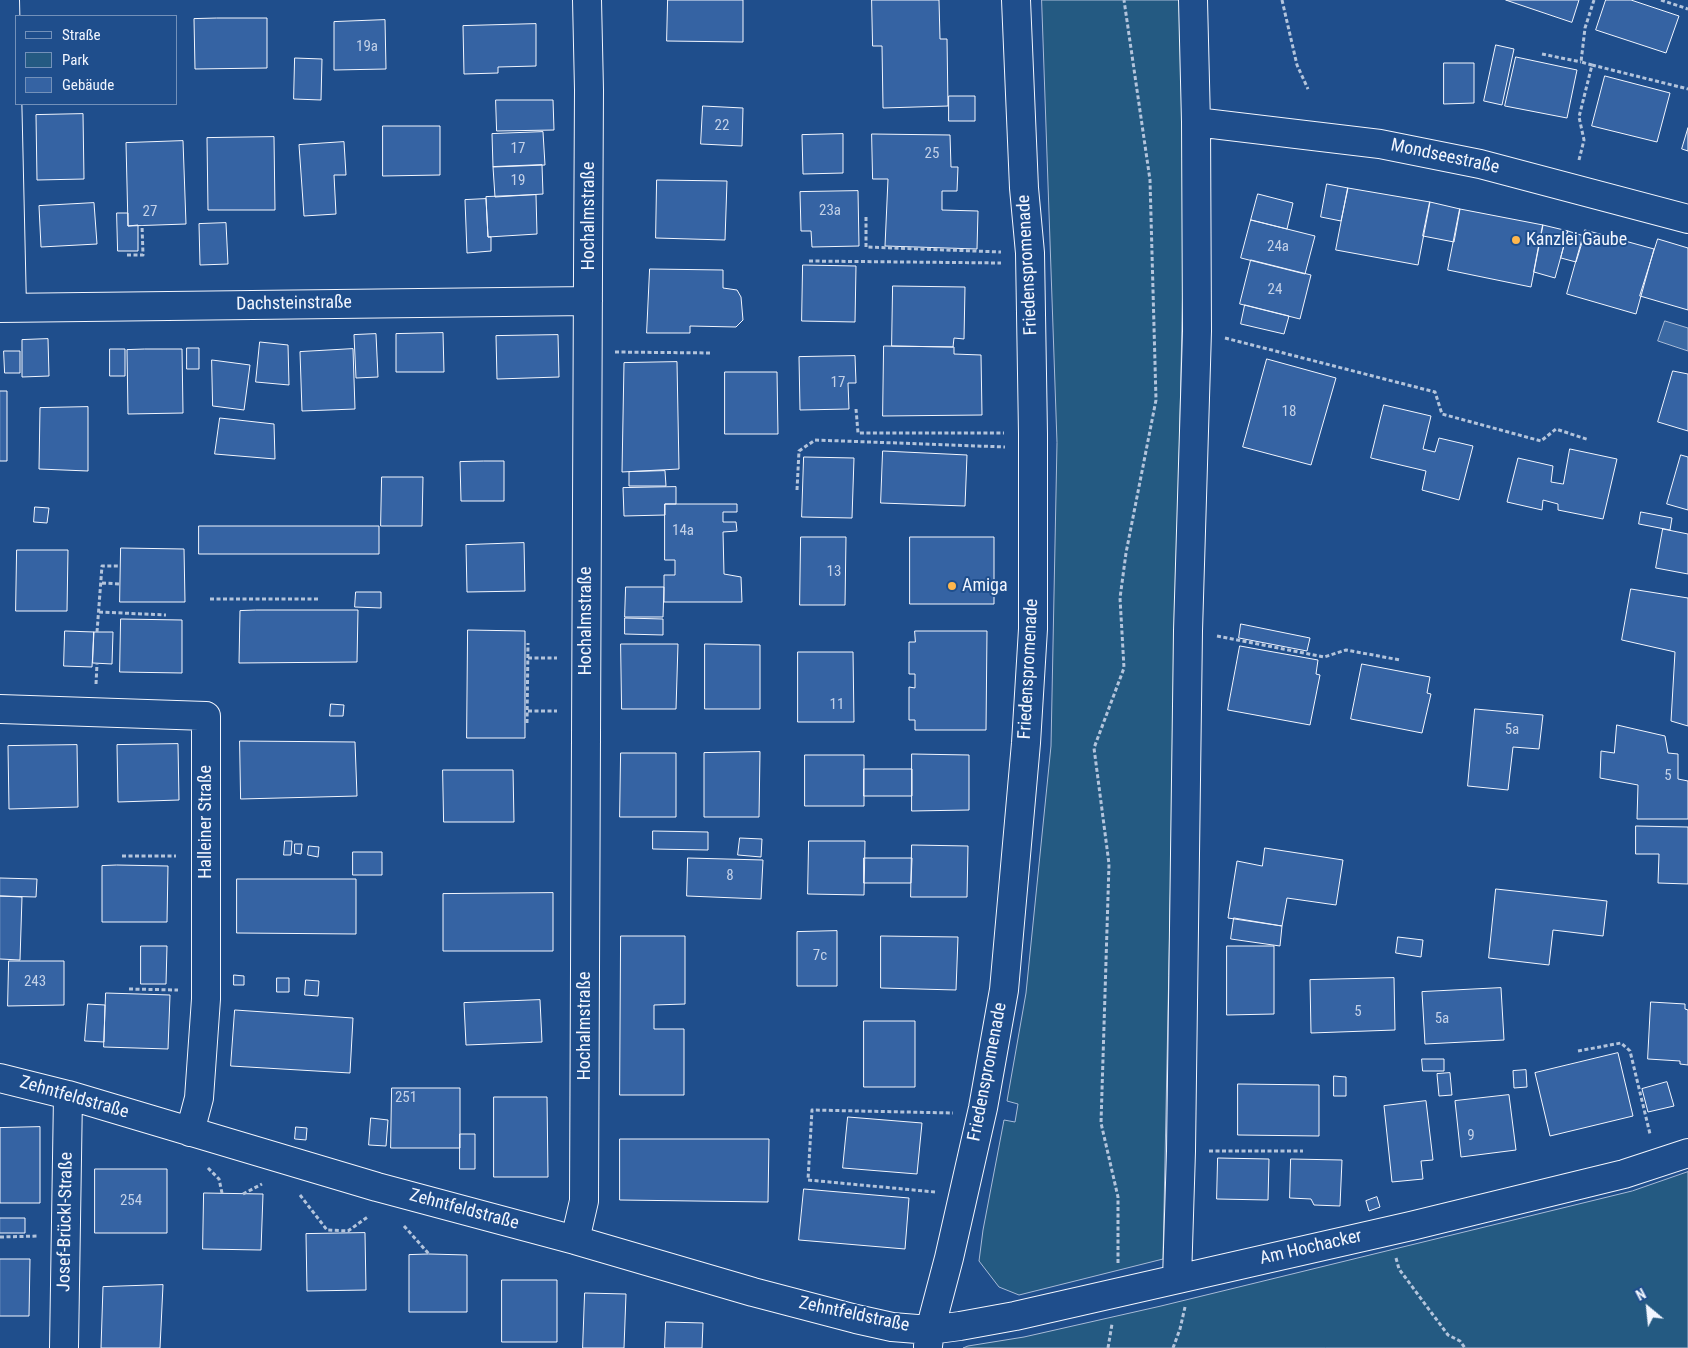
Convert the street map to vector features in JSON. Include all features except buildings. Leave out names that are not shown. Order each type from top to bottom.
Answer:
[{"type":"street","points":[[5,0],[6,307]]},
{"type":"street","name":"Hochalmstraße","points":[[575,1240],[584,1201],[589,90],[587,0]]},
{"type":"street","name":"Friedenspromenade","points":[[929,1339],[983,1108],[1004,990],[1026,743],[1033,629],[1033,441],[1030,259],[1024,188],[1016,0]]},
{"type":"street","points":[[1185,1277],[1181,1151],[1188,631],[1197,331],[1196,122],[1193,0]]},
{"type":"street","name":"Mondseestraße","points":[[1196,122],[1380,144],[1500,168],[1688,219]]},
{"type":"street","name":"Dachsteinstraße","points":[[6,307],[588,302]]},
{"type":"street","name":"Halleiner Straße","points":[[0,709],[206,716],[206,999],[199,1098],[190,1132]]},
{"type":"street","name":"Zehntfeldstraße","points":[[0,1078],[68,1095],[376,1187],[575,1240],[753,1292],[892,1327],[929,1339]]},
{"type":"street","name":"Josef-Brückl-Straße","points":[[64,1348],[68,1095]]},
{"type":"street","name":"Am Hochacker","points":[[929,1339],[1015,1316],[1387,1231],[1624,1174],[1688,1153]]},
{"type":"path","points":[[1118,1292],[1118,1197],[1101,1123],[1109,864],[1094,748],[1124,668],[1120,598],[1126,553],[1156,400],[1150,180],[1124,0]]},
{"type":"path","points":[[1282,0],[1297,65],[1308,89]]},
{"type":"path","points":[[1581,62],[1586,28],[1594,0]]},
{"type":"path","points":[[1661,0],[1688,9]]},
{"type":"path","points":[[1542,54],[1688,88]]},
{"type":"path","points":[[1572,187],[1584,140],[1579,117],[1592,65]]},
{"type":"path","points":[[866,217],[866,247],[1030,259]]},
{"type":"path","points":[[127,255],[143,254],[142,225]]},
{"type":"path","points":[[809,261],[1030,259]]},
{"type":"path","points":[[1197,331],[1435,392],[1442,414],[1542,441],[1556,429],[1589,440]]},
{"type":"path","points":[[588,352],[712,353]]},
{"type":"path","points":[[856,409],[858,433],[1033,441]]},
{"type":"path","points":[[797,490],[799,451],[815,440],[1033,441]]},
{"type":"path","points":[[98,632],[102,566],[120,566]]},
{"type":"path","points":[[102,583],[121,584]]},
{"type":"path","points":[[210,599],[320,600]]},
{"type":"path","points":[[99,612],[166,614]]},
{"type":"path","points":[[1188,631],[1324,657],[1346,650],[1400,660]]},
{"type":"path","points":[[527,722],[528,643]]},
{"type":"path","points":[[122,856],[170,856]]},
{"type":"path","points":[[129,990],[169,990]]},
{"type":"path","points":[[1578,1051],[1621,1043],[1630,1051],[1657,1163]]},
{"type":"path","points":[[936,1192],[808,1180],[812,1110],[954,1113]]},
{"type":"path","points":[[1181,1151],[1303,1151]]},
{"type":"path","points":[[203,1164],[219,1179],[222,1194]]},
{"type":"path","points":[[243,1194],[256,1188],[266,1180]]},
{"type":"path","points":[[300,1194],[327,1230],[348,1231],[370,1215]]},
{"type":"path","points":[[402,1224],[429,1254]]},
{"type":"path","points":[[1387,1231],[1399,1269],[1448,1335],[1460,1341],[1466,1348]]},
{"type":"path","points":[[0,1237],[66,1236]]},
{"type":"path","points":[[1173,1348],[1180,1329],[1185,1277]]},
{"type":"green space","points":[[1042,0],[1182,0],[1186,124],[1163,1259],[1019,1295],[999,1287],[979,1261],[1004,1120],[1015,1122],[1018,1104],[1007,1101],[1026,993],[1051,746],[1057,443]]},
{"type":"green space","points":[[1688,1172],[1688,1348],[963,1348],[1024,1337],[1161,1306],[1632,1191]]},
{"type":"shaded area","points":[[1665,321],[1688,328],[1688,351],[1658,341]]},
{"type":"place","name":"Kanzlei Gaube","points":[[1516,240]]},
{"type":"place","name":"Amiga","points":[[952,586]]}]
